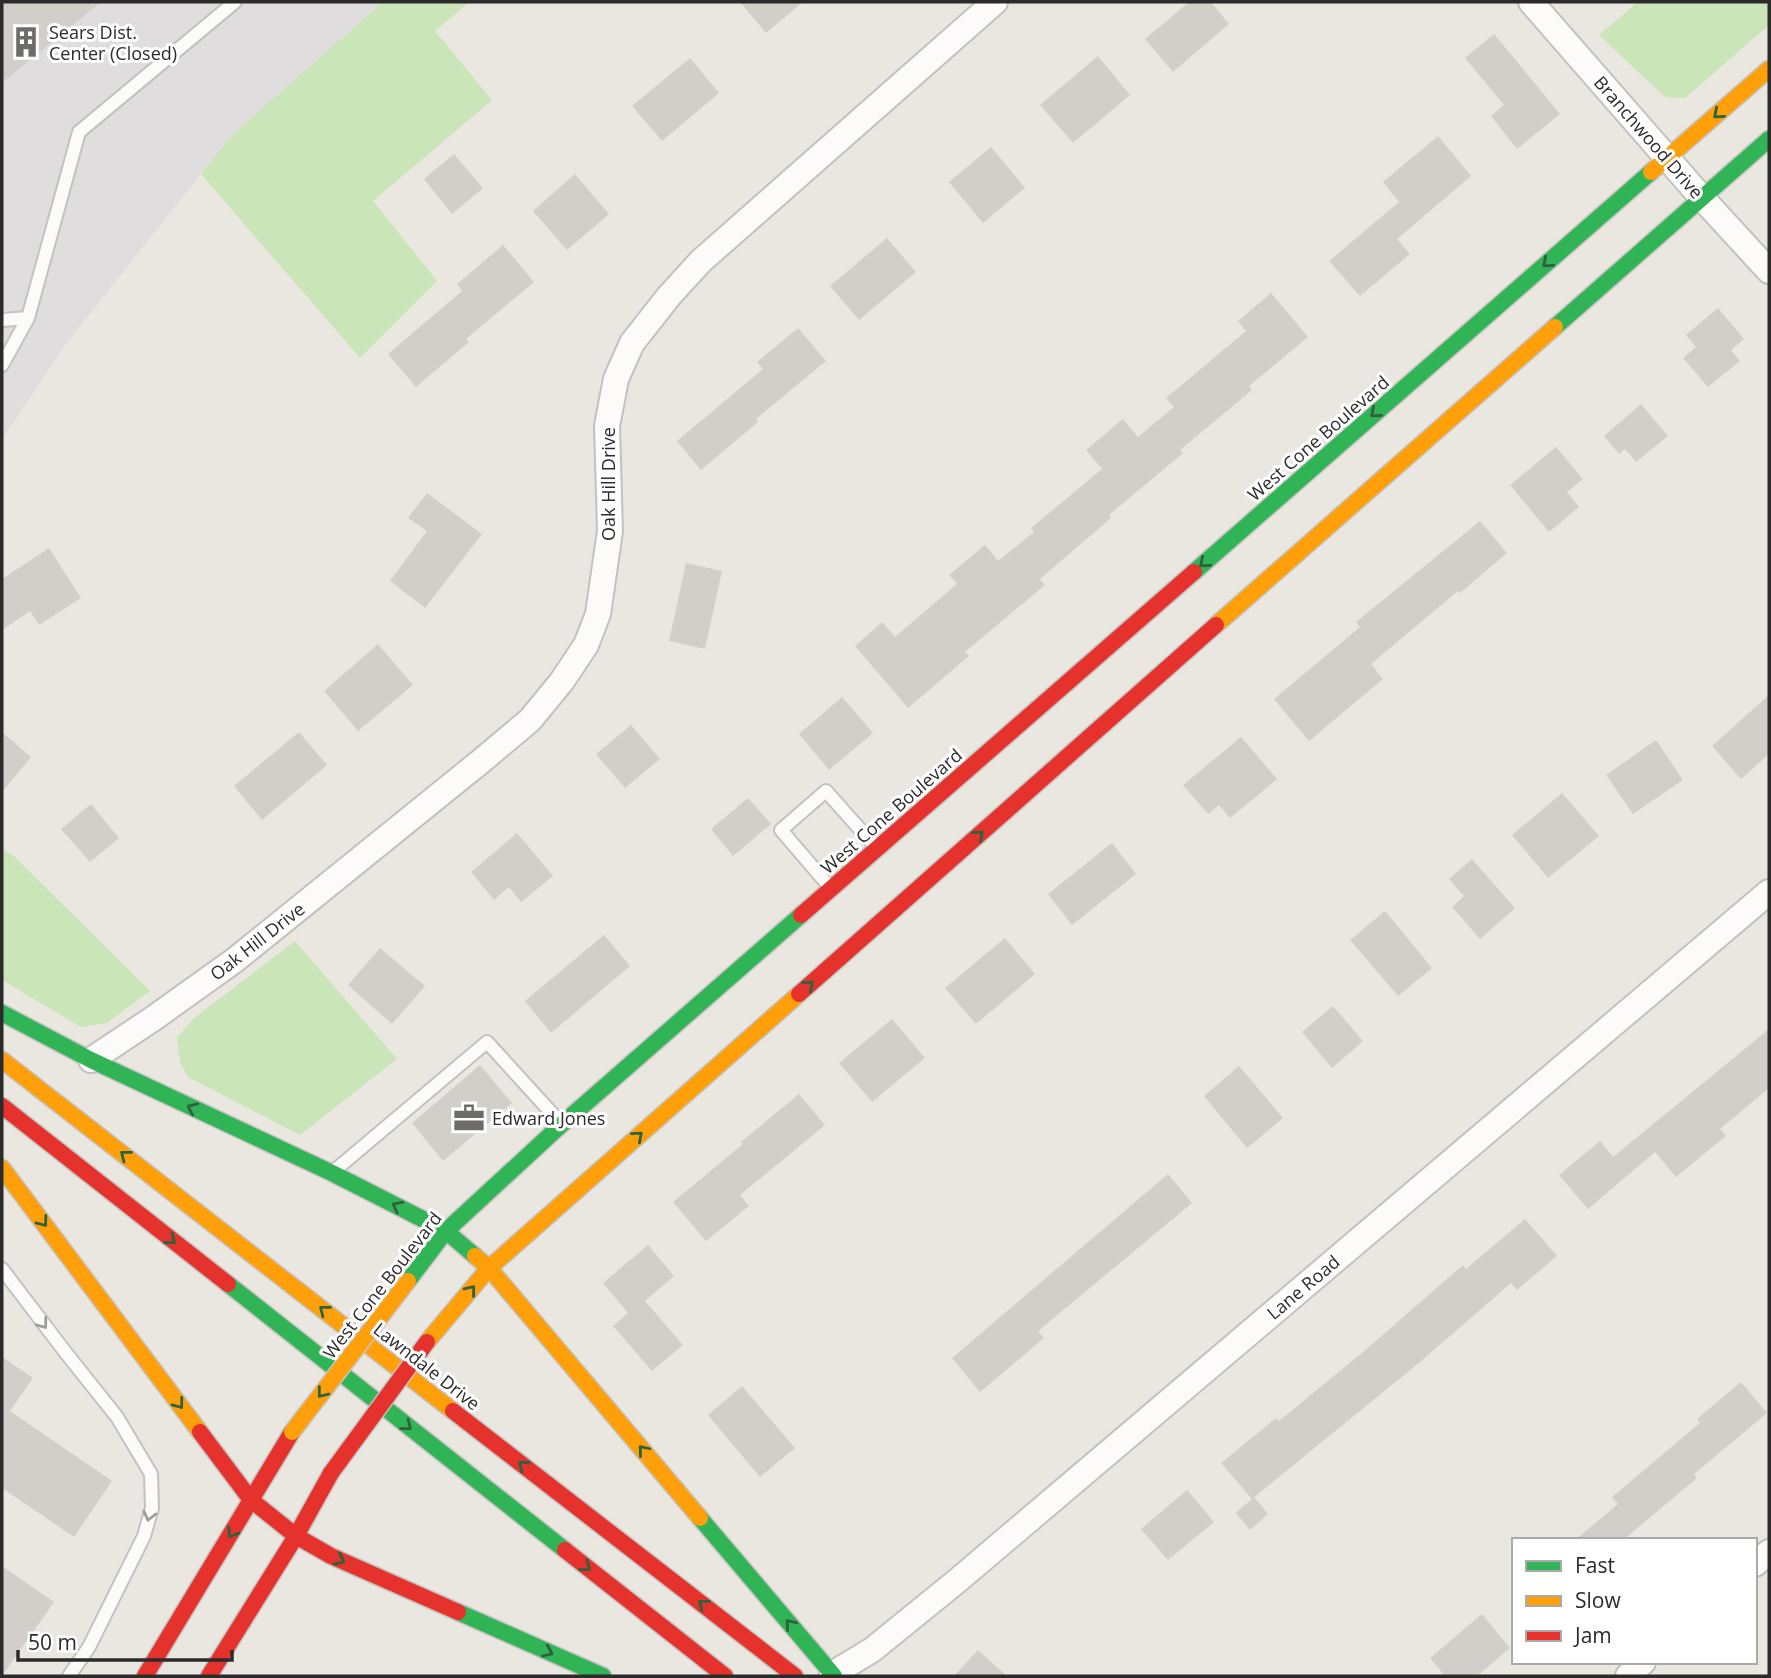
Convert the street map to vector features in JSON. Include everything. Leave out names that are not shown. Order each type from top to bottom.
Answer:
[{"type":"main road","name":"West Cone Boulevard","points":[[145,1676],[292,1432],[446,1231],[562,1124],[1769,69]]},
{"type":"main road","points":[[209,1676],[296,1536],[331,1473],[427,1342],[489,1268],[1769,139]]},
{"type":"main road","points":[[2,1013],[92,1060],[331,1173],[446,1231],[489,1268],[833,1675]]},
{"type":"main road","name":"Lawndale Drive","points":[[2,1060],[795,1676]]},
{"type":"main road","points":[[2,1107],[725,1676]]},
{"type":"main road","points":[[2,1168],[251,1500],[296,1536],[331,1556],[603,1676]]},
{"type":"street","name":"Oak Hill Drive","points":[[92,1060],[235,960],[530,720],[562,681],[586,645],[598,614],[610,531],[607,426],[616,379],[632,343],[701,261],[996,2]]},
{"type":"street","name":"Branchwood Drive","points":[[1531,2],[1769,271]]},
{"type":"street","name":"Lane Road","points":[[833,1675],[872,1650],[957,1581],[1769,892]]},
{"type":"street","points":[[1628,1676],[1641,1664]]},
{"type":"lane","points":[[2,365],[28,318],[79,132],[235,2]]},
{"type":"lane","points":[[2,320],[28,318]]},
{"type":"lane","points":[[831,889],[781,830],[826,791],[877,849]]},
{"type":"lane","points":[[331,1173],[487,1042],[562,1124]]},
{"type":"lane","points":[[2,1269],[117,1416],[150,1474],[152,1508],[144,1536],[89,1647],[69,1676]]},
{"type":"shaded area","points":[[2,2],[383,2],[232,135],[69,340],[2,439]]},
{"type":"green space","points":[[383,2],[470,2],[435,31],[492,100],[373,201],[437,281],[360,358],[201,174],[232,135]]},
{"type":"green space","points":[[1638,2],[1769,2],[1769,25],[1685,98],[1665,97],[1599,35]]},
{"type":"green space","points":[[2,849],[14,856],[150,991],[107,1023],[81,1027],[2,980]]},
{"type":"green space","points":[[295,941],[397,1059],[300,1135],[188,1077],[180,1062],[177,1038],[193,1019]]},
{"type":"building","name":"Sears Dist. Center (Closed)","points":[[2,2],[101,2],[2,83]]},
{"type":"building","points":[[740,2],[803,2],[766,33]]},
{"type":"building","points":[[1189,2],[1211,2],[1229,24],[1173,72],[1145,39]]},
{"type":"building","points":[[1494,34],[1560,114],[1517,149],[1491,116],[1504,105],[1465,58]]},
{"type":"building","points":[[1098,56],[1130,95],[1073,143],[1040,105]]},
{"type":"building","points":[[690,58],[719,93],[662,141],[632,106]]},
{"type":"building","points":[[1438,136],[1471,176],[1397,239],[1410,254],[1360,296],[1329,261],[1399,202],[1383,182]]},
{"type":"building","points":[[991,147],[1025,188],[983,223],[949,182]]},
{"type":"building","points":[[454,154],[483,188],[452,214],[424,179]]},
{"type":"building","points":[[575,174],[609,214],[567,250],[533,211]]},
{"type":"building","points":[[887,238],[916,272],[859,320],[830,286]]},
{"type":"building","points":[[503,245],[534,282],[466,339],[469,342],[416,387],[388,354],[462,291],[457,284]]},
{"type":"building","points":[[1271,293],[1308,337],[1249,386],[1252,390],[1180,450],[1183,453],[1109,515],[1111,518],[1040,579],[1045,585],[965,652],[969,656],[908,708],[855,646],[882,622],[895,637],[957,584],[949,575],[985,545],[998,561],[1034,532],[1031,528],[1102,469],[1086,450],[1123,419],[1138,437],[1174,407],[1166,398],[1246,331],[1238,321]]},
{"type":"building","points":[[1718,308],[1744,339],[1731,350],[1740,361],[1708,387],[1683,358],[1696,347],[1686,335]]},
{"type":"building","points":[[798,328],[826,361],[756,419],[758,422],[701,470],[677,441],[763,369],[757,362]]},
{"type":"building","points":[[1641,404],[1668,436],[1636,462],[1625,449],[1619,454],[1604,436]]},
{"type":"building","points":[[1556,447],[1583,479],[1567,492],[1579,507],[1549,532],[1510,485]]},
{"type":"building","points":[[427,493],[482,534],[425,608],[390,581],[427,531],[408,518]]},
{"type":"building","points":[[1480,521],[1507,553],[1371,664],[1383,679],[1309,741],[1274,699],[1360,627],[1356,622]]},
{"type":"building","points":[[49,548],[81,598],[39,625],[30,611],[2,630],[2,579]]},
{"type":"building","points":[[686,563],[722,571],[705,649],[669,641]]},
{"type":"building","points":[[378,644],[413,685],[358,731],[324,691]]},
{"type":"building","points":[[1769,695],[1769,754],[1741,779],[1712,746]]},
{"type":"building","points":[[842,697],[873,733],[829,770],[799,734]]},
{"type":"building","points":[[631,725],[660,759],[625,788],[596,754]]},
{"type":"building","points":[[2,732],[31,757],[2,792]]},
{"type":"building","points":[[299,732],[327,765],[262,820],[234,786]]},
{"type":"building","points":[[1241,737],[1277,779],[1230,818],[1219,805],[1208,814],[1183,785]]},
{"type":"building","points":[[1656,740],[1683,780],[1633,814],[1606,775]]},
{"type":"building","points":[[1562,793],[1599,836],[1548,878],[1512,835]]},
{"type":"building","points":[[748,798],[771,824],[733,856],[711,829]]},
{"type":"building","points":[[91,804],[119,838],[90,862],[61,829]]},
{"type":"building","points":[[517,833],[553,876],[521,902],[509,887],[494,900],[471,872]]},
{"type":"building","points":[[1112,843],[1136,874],[1072,925],[1048,894]]},
{"type":"building","points":[[1472,859],[1515,908],[1480,939],[1452,907],[1464,896],[1449,879]]},
{"type":"building","points":[[1385,911],[1432,968],[1398,996],[1350,940]]},
{"type":"building","points":[[604,935],[630,966],[551,1033],[525,1001]]},
{"type":"building","points":[[1005,938],[1035,974],[976,1024],[945,988]]},
{"type":"building","points":[[380,948],[425,986],[392,1024],[348,985]]},
{"type":"building","points":[[1333,1006],[1363,1041],[1332,1068],[1302,1032]]},
{"type":"building","points":[[892,1019],[925,1058],[872,1102],[839,1063]]},
{"type":"building","points":[[1769,1029],[1769,1088],[1720,1129],[1726,1136],[1676,1177],[1655,1152],[1588,1209],[1559,1175],[1600,1141],[1613,1157]]},
{"type":"building","points":[[480,1065],[512,1103],[443,1161],[412,1123]]},
{"type":"building","points":[[1239,1066],[1283,1118],[1247,1148],[1204,1096]]},
{"type":"building","points":[[799,1094],[825,1125],[740,1195],[749,1206],[706,1241],[673,1202]]},
{"type":"building","points":[[1168,1174],[1192,1203],[1038,1331],[1044,1338],[980,1392],[952,1358]]},
{"type":"building","points":[[1525,1219],[1557,1256],[1517,1290],[1511,1283],[1420,1362],[1252,1499],[1221,1463],[1276,1418],[1279,1421],[1463,1265],[1466,1269]]},
{"type":"building","points":[[648,1245],[674,1276],[645,1301],[683,1345],[652,1371],[613,1326],[628,1313],[603,1283]]},
{"type":"building","points":[[2,1357],[33,1378],[10,1411],[112,1481],[74,1537],[2,1488]]},
{"type":"building","points":[[1741,1382],[1767,1413],[1694,1474],[1697,1478],[1625,1538],[1577,1538],[1618,1504],[1612,1497],[1700,1423],[1697,1419]]},
{"type":"building","points":[[742,1386],[795,1448],[760,1477],[708,1415]]},
{"type":"building","points":[[1187,1490],[1214,1522],[1168,1560],[1141,1529]]},
{"type":"building","points":[[1254,1497],[1268,1514],[1250,1530],[1236,1513]]},
{"type":"building","points":[[2,1566],[54,1602],[2,1676]]},
{"type":"building","points":[[1482,1614],[1510,1648],[1477,1676],[1445,1676],[1430,1658]]},
{"type":"building","points":[[978,1650],[1007,1676],[954,1676]]},
{"type":"traffic: fast","points":[[1555,327],[1769,139]]},
{"type":"traffic: fast","points":[[1194,572],[1651,172]]},
{"type":"traffic: fast","points":[[408,1281],[446,1231],[562,1124],[801,915]]},
{"type":"traffic: fast","points":[[2,1013],[91,1060],[332,1173],[446,1231],[475,1256]]},
{"type":"traffic: fast","points":[[228,1284],[565,1550]]},
{"type":"traffic: fast","points":[[700,1518],[834,1676]]},
{"type":"traffic: fast","points":[[458,1612],[603,1676]]},
{"type":"traffic: slow","points":[[1651,172],[1769,69]]},
{"type":"traffic: slow","points":[[1216,625],[1555,327]]},
{"type":"traffic: slow","points":[[427,1342],[489,1268],[799,994]]},
{"type":"traffic: slow","points":[[2,1060],[453,1411]]},
{"type":"traffic: slow","points":[[2,1168],[200,1432]]},
{"type":"traffic: slow","points":[[475,1256],[489,1268],[700,1518]]},
{"type":"traffic: slow","points":[[292,1432],[408,1281]]},
{"type":"traffic: jam","points":[[801,915],[1194,572]]},
{"type":"traffic: jam","points":[[799,994],[1216,625]]},
{"type":"traffic: jam","points":[[2,1106],[228,1284]]},
{"type":"traffic: jam","points":[[331,1473],[427,1342]]},
{"type":"traffic: jam","points":[[453,1411],[795,1676]]},
{"type":"traffic: jam","points":[[200,1432],[251,1500],[296,1536],[331,1556],[458,1612]]},
{"type":"traffic: jam","points":[[145,1676],[292,1432]]},
{"type":"traffic: jam","points":[[209,1676],[296,1536],[331,1473]]},
{"type":"traffic: jam","points":[[565,1550],[725,1676]]},
{"type":"place","name":"Sears Dist. Center (Closed)","points":[[26,42]]},
{"type":"place","name":"Edward Jones","points":[[469,1118]]}]
